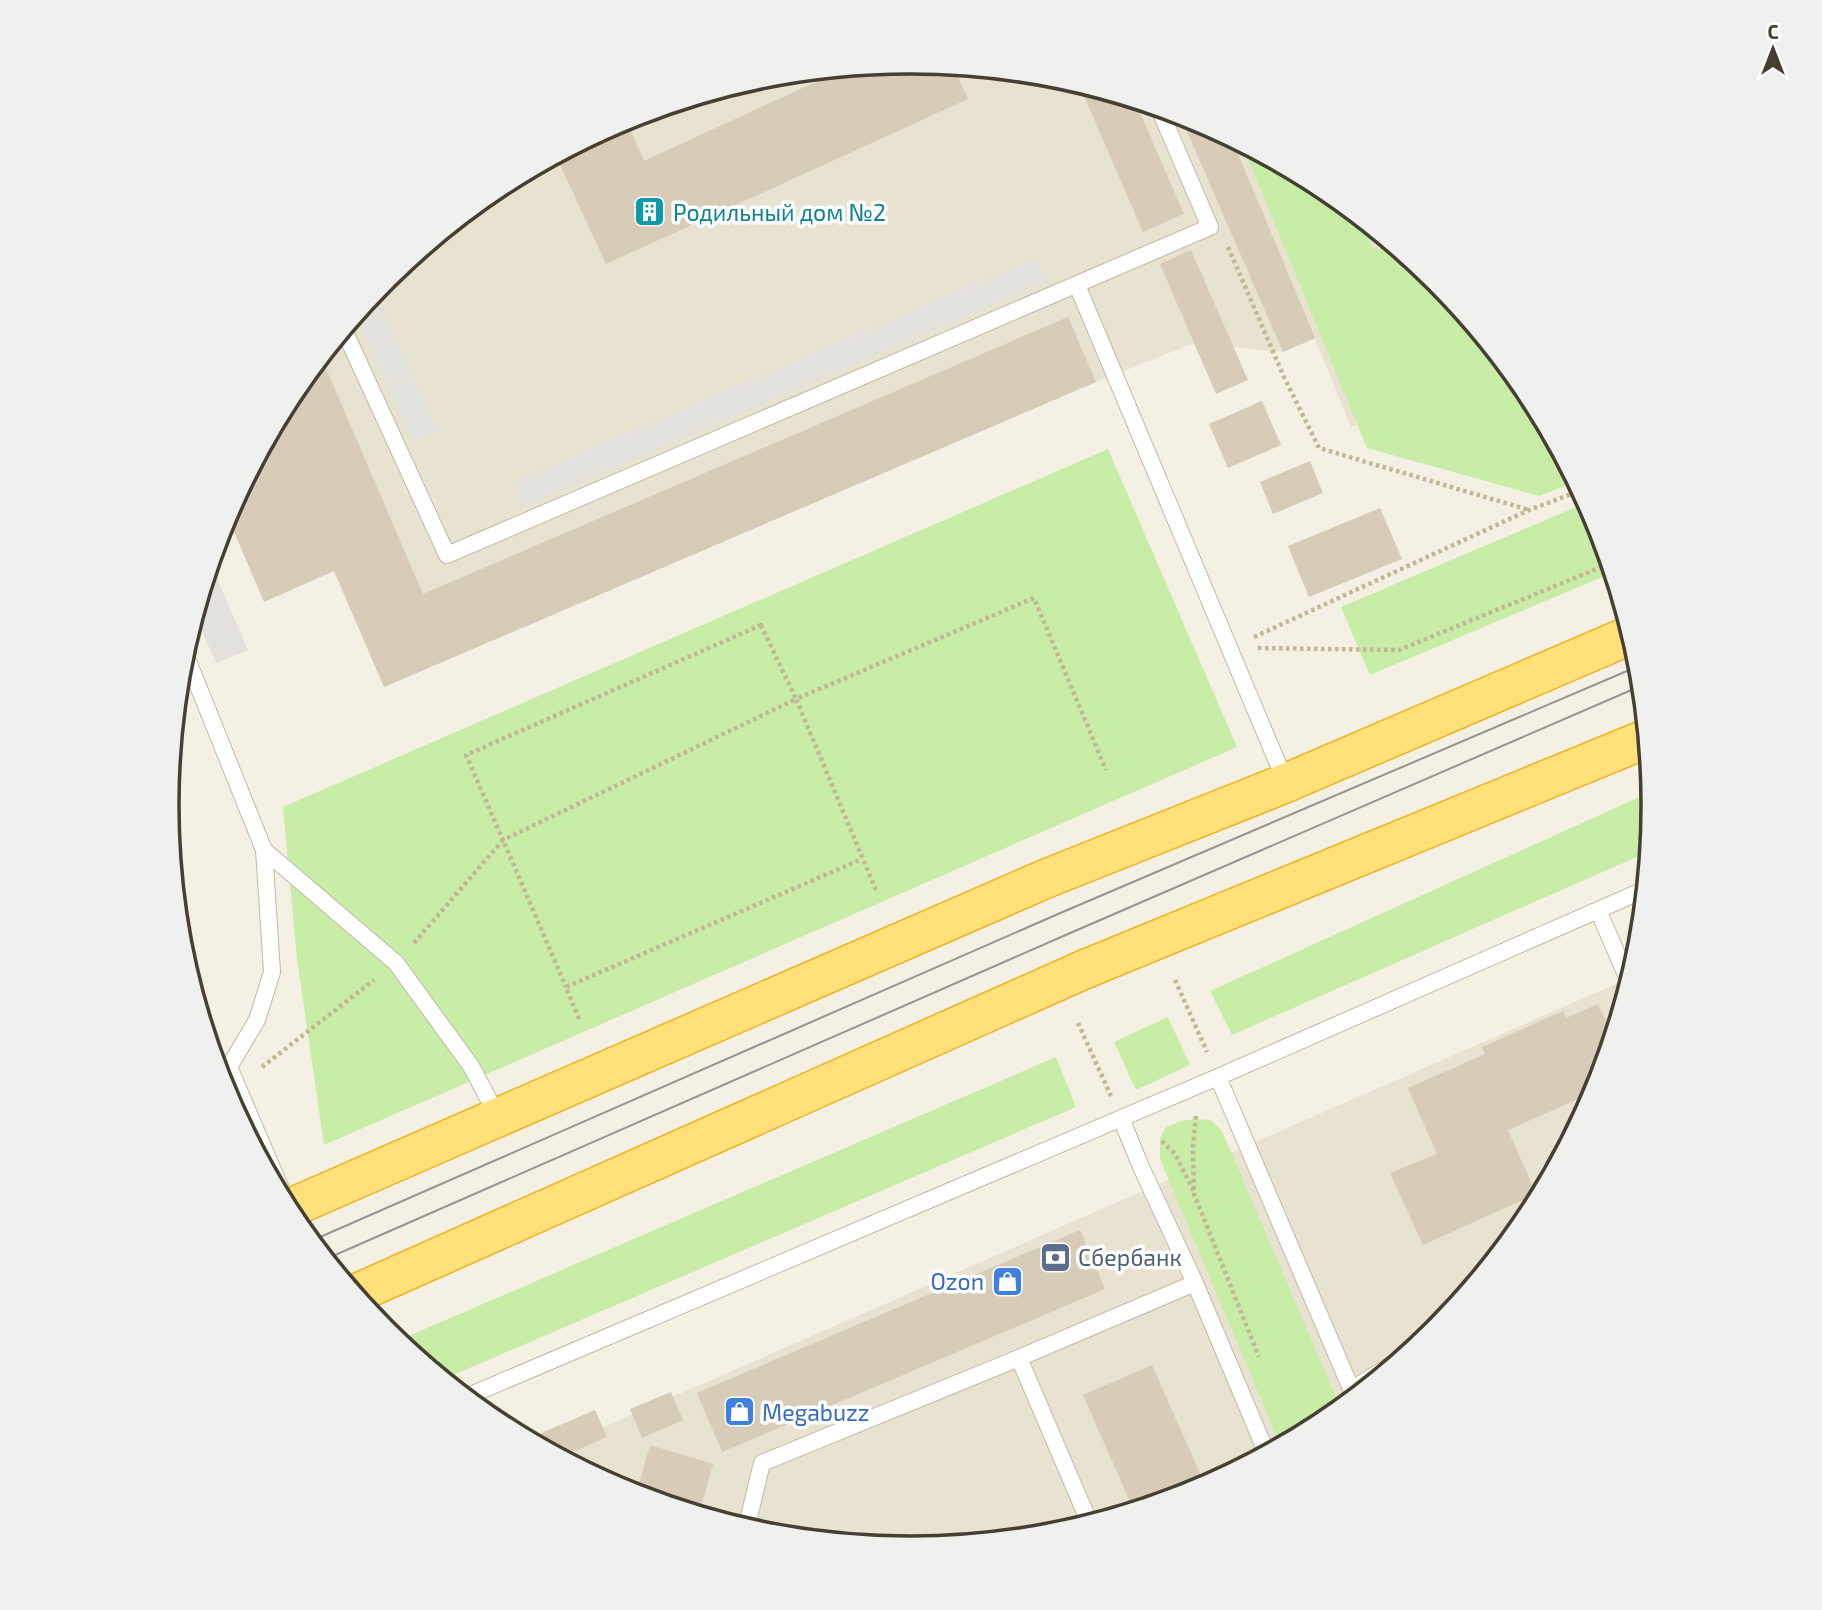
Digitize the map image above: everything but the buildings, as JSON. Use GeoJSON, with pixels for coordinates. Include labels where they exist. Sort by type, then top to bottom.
{"type":"FeatureCollection","features":[{"type":"Feature","properties":{"kind":"highway"},"geometry":{"type":"LineString","coordinates":[[302,1209],[498,1117],[1045,879],[1286,783],[1623,638]]}},
{"type":"Feature","properties":{"kind":"highway"},"geometry":{"type":"LineString","coordinates":[[364,1290],[1083,970],[1639,742]]}},
{"type":"Feature","properties":{"kind":"lane"},"geometry":{"type":"LineString","coordinates":[[348,339],[447,555],[1210,227],[1163,119]]}},
{"type":"Feature","properties":{"kind":"lane"},"geometry":{"type":"LineString","coordinates":[[1077,285],[1286,783]]}},
{"type":"Feature","properties":{"kind":"lane"},"geometry":{"type":"LineString","coordinates":[[192,672],[264,850],[272,972],[257,1020],[226,1062]]}},
{"type":"Feature","properties":{"kind":"lane"},"geometry":{"type":"LineString","coordinates":[[264,850],[397,963],[471,1066],[498,1117]]}},
{"type":"Feature","properties":{"kind":"lane"},"geometry":{"type":"LineString","coordinates":[[476,1393],[1218,1077],[1637,893]]}},
{"type":"Feature","properties":{"kind":"lane"},"geometry":{"type":"LineString","coordinates":[[1598,910],[1623,969]]}},
{"type":"Feature","properties":{"kind":"lane"},"geometry":{"type":"LineString","coordinates":[[1218,1077],[1351,1389]]}},
{"type":"Feature","properties":{"kind":"lane"},"geometry":{"type":"LineString","coordinates":[[1121,1118],[1140,1167],[1195,1283],[1263,1445]]}},
{"type":"Feature","properties":{"kind":"lane"},"geometry":{"type":"LineString","coordinates":[[748,1518],[762,1462],[1195,1283]]}},
{"type":"Feature","properties":{"kind":"lane"},"geometry":{"type":"LineString","coordinates":[[1019,1358],[1086,1515]]}},
{"type":"Feature","properties":{"kind":"path"},"geometry":{"type":"LineString","coordinates":[[1223,237],[1284,377],[1319,448],[1529,510]]}},
{"type":"Feature","properties":{"kind":"path"},"geometry":{"type":"LineString","coordinates":[[1229,648],[1529,510],[1573,494]]}},
{"type":"Feature","properties":{"kind":"path"},"geometry":{"type":"LineString","coordinates":[[1229,648],[1399,650],[1603,566]]}},
{"type":"Feature","properties":{"kind":"path"},"geometry":{"type":"LineString","coordinates":[[503,840],[796,699],[1034,598],[1107,770]]}},
{"type":"Feature","properties":{"kind":"path"},"geometry":{"type":"LineString","coordinates":[[579,1019],[466,755],[761,625],[796,699],[876,890]]}},
{"type":"Feature","properties":{"kind":"path"},"geometry":{"type":"LineString","coordinates":[[566,987],[862,859]]}},
{"type":"Feature","properties":{"kind":"path"},"geometry":{"type":"LineString","coordinates":[[1175,979],[1218,1077],[1195,1119],[1194,1194],[1262,1362]]}},
{"type":"Feature","properties":{"kind":"path"},"geometry":{"type":"LineString","coordinates":[[1078,1023],[1121,1118]]}},
{"type":"Feature","properties":{"kind":"shaded area"},"geometry":{"type":"Polygon","coordinates":[[[863,75],[959,75],[1054,88],[1146,112],[1235,149],[1317,197],[1356,225],[1428,288],[1461,323],[1497,369],[1351,427],[1315,339],[1283,352],[1194,343],[1096,382],[384,687],[278,439],[303,399],[361,323],[429,255],[466,225],[505,197],[587,149],[676,112],[722,98],[816,80],[863,75]]]}},
{"type":"Feature","properties":{"kind":"shaded area"},"geometry":{"type":"Polygon","coordinates":[[[1037,257],[1047,281],[525,505],[515,481],[1037,257]]]}},
{"type":"Feature","properties":{"kind":"shaded area"},"geometry":{"type":"Polygon","coordinates":[[[380,303],[438,431],[413,442],[360,324],[380,303]]]}},
{"type":"Feature","properties":{"kind":"shaded area"},"geometry":{"type":"Polygon","coordinates":[[[216,576],[248,650],[216,663],[201,629],[216,576]]]}},
{"type":"Feature","properties":{"kind":"shaded area"},"geometry":{"type":"Polygon","coordinates":[[[1621,982],[1604,1040],[1567,1129],[1519,1211],[1461,1287],[1393,1355],[1356,1385],[1277,1438],[1191,1481],[1100,1512],[1006,1530],[959,1535],[863,1535],[816,1530],[722,1512],[631,1481],[560,1446],[1621,982]]]}},
{"type":"Feature","properties":{"kind":"green space"},"geometry":{"type":"Polygon","coordinates":[[[1246,155],[1317,197],[1356,225],[1367,234],[1373,248],[1389,252],[1428,288],[1461,323],[1519,399],[1569,484],[1539,496],[1367,448],[1246,155]]]}},
{"type":"Feature","properties":{"kind":"green space"},"geometry":{"type":"Polygon","coordinates":[[[1108,449],[1237,747],[324,1145],[297,958],[283,807],[1108,449]]]}},
{"type":"Feature","properties":{"kind":"green space"},"geometry":{"type":"Polygon","coordinates":[[[1578,506],[1606,576],[1370,675],[1341,607],[1578,506]]]}},
{"type":"Feature","properties":{"kind":"green space"},"geometry":{"type":"Polygon","coordinates":[[[1642,796],[1641,855],[1232,1035],[1210,991],[1642,796]]]}},
{"type":"Feature","properties":{"kind":"green space"},"geometry":{"type":"Polygon","coordinates":[[[1168,1017],[1190,1065],[1136,1090],[1114,1042],[1168,1017]]]}},
{"type":"Feature","properties":{"kind":"green space"},"geometry":{"type":"Polygon","coordinates":[[[1056,1057],[1076,1107],[454,1375],[409,1336],[1056,1057]]]}},
{"type":"Feature","properties":{"kind":"green space"},"geometry":{"type":"Polygon","coordinates":[[[1211,1120],[1222,1131],[1337,1399],[1277,1438],[1160,1159],[1160,1139],[1166,1127],[1181,1121],[1211,1120]]]}},
{"type":"Feature","properties":{"kind":"tram line"},"geometry":{"type":"LineString","coordinates":[[321,1236],[1058,914],[1629,670]]}},
{"type":"Feature","properties":{"kind":"tram line"},"geometry":{"type":"LineString","coordinates":[[335,1255],[1633,690]]}},
{"type":"Feature","properties":{"kind":"place","name":"Родильный дом №2"},"geometry":{"type":"Point","coordinates":[650,212]}},
{"type":"Feature","properties":{"kind":"place","name":"Сбербанк"},"geometry":{"type":"Point","coordinates":[1055,1257]}},
{"type":"Feature","properties":{"kind":"place","name":"Ozon"},"geometry":{"type":"Point","coordinates":[1007,1281]}},
{"type":"Feature","properties":{"kind":"place","name":"Megabuzz"},"geometry":{"type":"Point","coordinates":[739,1412]}}]}
